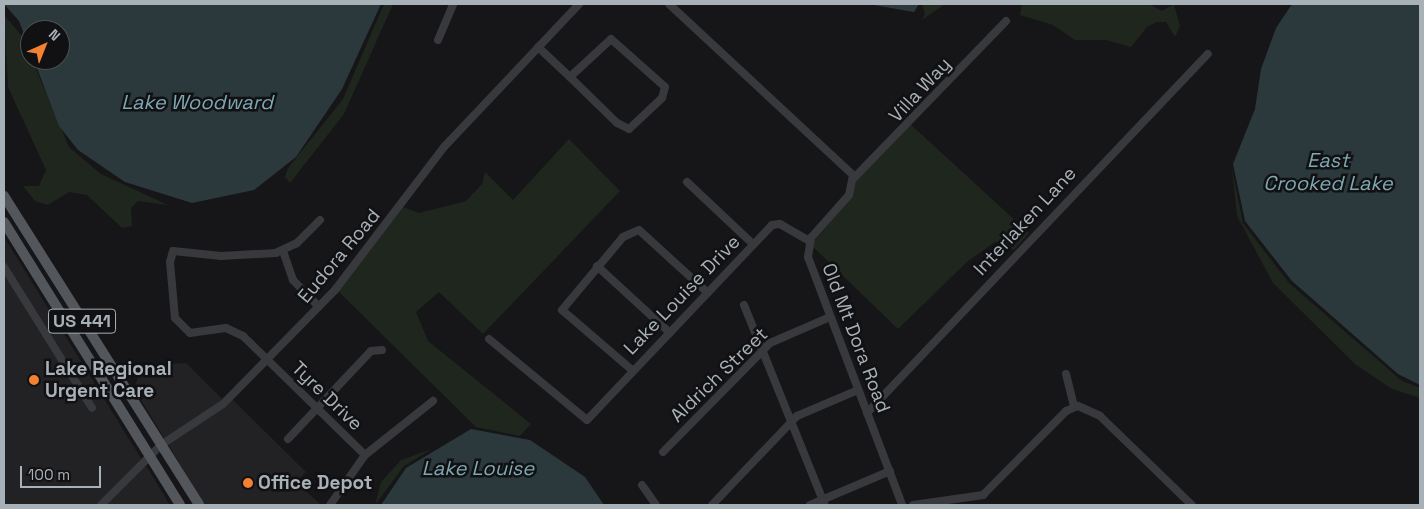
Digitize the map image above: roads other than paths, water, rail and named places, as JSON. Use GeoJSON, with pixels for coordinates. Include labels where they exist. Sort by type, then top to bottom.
{"type":"FeatureCollection","features":[{"type":"Feature","properties":{"kind":"main road","name":"US 441"},"geometry":{"type":"LineString","coordinates":[[4,196],[198,505]]}},
{"type":"Feature","properties":{"kind":"main road","name":"US 441"},"geometry":{"type":"LineString","coordinates":[[4,222],[180,505]]}},
{"type":"Feature","properties":{"kind":"main road"},"geometry":{"type":"LineString","coordinates":[[22,251],[65,293]]}},
{"type":"Feature","properties":{"kind":"street"},"geometry":{"type":"LineString","coordinates":[[438,40],[453,4]]}},
{"type":"Feature","properties":{"kind":"street","name":"Eudora Road"},"geometry":{"type":"LineString","coordinates":[[101,505],[161,445],[223,404],[319,307],[351,272],[444,147],[579,4]]}},
{"type":"Feature","properties":{"kind":"street"},"geometry":{"type":"LineString","coordinates":[[669,4],[842,161],[854,179]]}},
{"type":"Feature","properties":{"kind":"street","name":"Villa Way"},"geometry":{"type":"LineString","coordinates":[[854,179],[1006,21]]}},
{"type":"Feature","properties":{"kind":"street"},"geometry":{"type":"LineString","coordinates":[[538,47],[570,77],[626,128],[636,126],[665,90],[614,39],[604,42],[570,77]]}},
{"type":"Feature","properties":{"kind":"street","name":"Interlaken Lane"},"geometry":{"type":"LineString","coordinates":[[867,414],[1208,54]]}},
{"type":"Feature","properties":{"kind":"street","name":"Old Mt Dora Road"},"geometry":{"type":"LineString","coordinates":[[854,179],[849,195],[810,241],[811,269],[902,505]]}},
{"type":"Feature","properties":{"kind":"street"},"geometry":{"type":"LineString","coordinates":[[687,182],[753,244]]}},
{"type":"Feature","properties":{"kind":"street"},"geometry":{"type":"LineString","coordinates":[[319,307],[293,280],[282,251],[320,220]]}},
{"type":"Feature","properties":{"kind":"street","name":"Lake Louise Drive"},"geometry":{"type":"LineString","coordinates":[[489,338],[586,420],[753,244],[778,224],[810,241]]}},
{"type":"Feature","properties":{"kind":"street"},"geometry":{"type":"LineString","coordinates":[[632,370],[562,310],[597,266],[632,230],[653,242],[708,293]]}},
{"type":"Feature","properties":{"kind":"street","name":"Tyre Drive"},"geometry":{"type":"LineString","coordinates":[[282,251],[221,256],[181,248],[170,257],[175,318],[180,327],[194,334],[231,330],[267,360],[365,454]]}},
{"type":"Feature","properties":{"kind":"street"},"geometry":{"type":"LineString","coordinates":[[597,266],[670,333]]}},
{"type":"Feature","properties":{"kind":"street"},"geometry":{"type":"LineString","coordinates":[[4,267],[92,408]]}},
{"type":"Feature","properties":{"kind":"street"},"geometry":{"type":"LineString","coordinates":[[744,305],[764,348],[825,505]]}},
{"type":"Feature","properties":{"kind":"street","name":"Aldrich Street"},"geometry":{"type":"LineString","coordinates":[[663,452],[764,348],[785,334],[830,317]]}},
{"type":"Feature","properties":{"kind":"street"},"geometry":{"type":"LineString","coordinates":[[288,439],[316,407],[371,351],[382,350]]}},
{"type":"Feature","properties":{"kind":"street"},"geometry":{"type":"LineString","coordinates":[[1066,374],[1074,407]]}},
{"type":"Feature","properties":{"kind":"street"},"geometry":{"type":"LineString","coordinates":[[712,505],[792,422],[858,390]]}},
{"type":"Feature","properties":{"kind":"street"},"geometry":{"type":"LineString","coordinates":[[330,505],[365,454],[433,401]]}},
{"type":"Feature","properties":{"kind":"street"},"geometry":{"type":"LineString","coordinates":[[913,505],[983,495],[1074,407],[1087,407],[1100,416],[1192,505]]}},
{"type":"Feature","properties":{"kind":"street"},"geometry":{"type":"LineString","coordinates":[[810,505],[821,497],[890,471]]}},
{"type":"Feature","properties":{"kind":"street"},"geometry":{"type":"LineString","coordinates":[[642,485],[656,505]]}},
{"type":"Feature","properties":{"kind":"water","name":"Lake Woodward"},"geometry":{"type":"Polygon","coordinates":[[[4,4],[381,4],[342,89],[296,157],[254,190],[192,203],[125,182],[78,150],[59,126],[38,70],[70,70],[70,20],[20,20],[20,24],[4,4]]]}},
{"type":"Feature","properties":{"kind":"water"},"geometry":{"type":"Polygon","coordinates":[[[868,4],[919,4],[914,12],[868,4]]]}},
{"type":"Feature","properties":{"kind":"water","name":"East Crooked Lake"},"geometry":{"type":"Polygon","coordinates":[[[1292,4],[1420,4],[1420,385],[1398,374],[1292,281],[1245,221],[1233,164],[1255,109],[1261,69],[1276,28],[1292,4]]]}},
{"type":"Feature","properties":{"kind":"water","name":"Lake Louise"},"geometry":{"type":"Polygon","coordinates":[[[471,429],[530,440],[585,477],[604,505],[381,505],[406,468],[471,429]]]}},
{"type":"Feature","properties":{"kind":"place","name":"Lake Regional Urgent Care"},"geometry":{"type":"Point","coordinates":[34,380]}},
{"type":"Feature","properties":{"kind":"place","name":"Office Depot"},"geometry":{"type":"Point","coordinates":[248,483]}}]}
